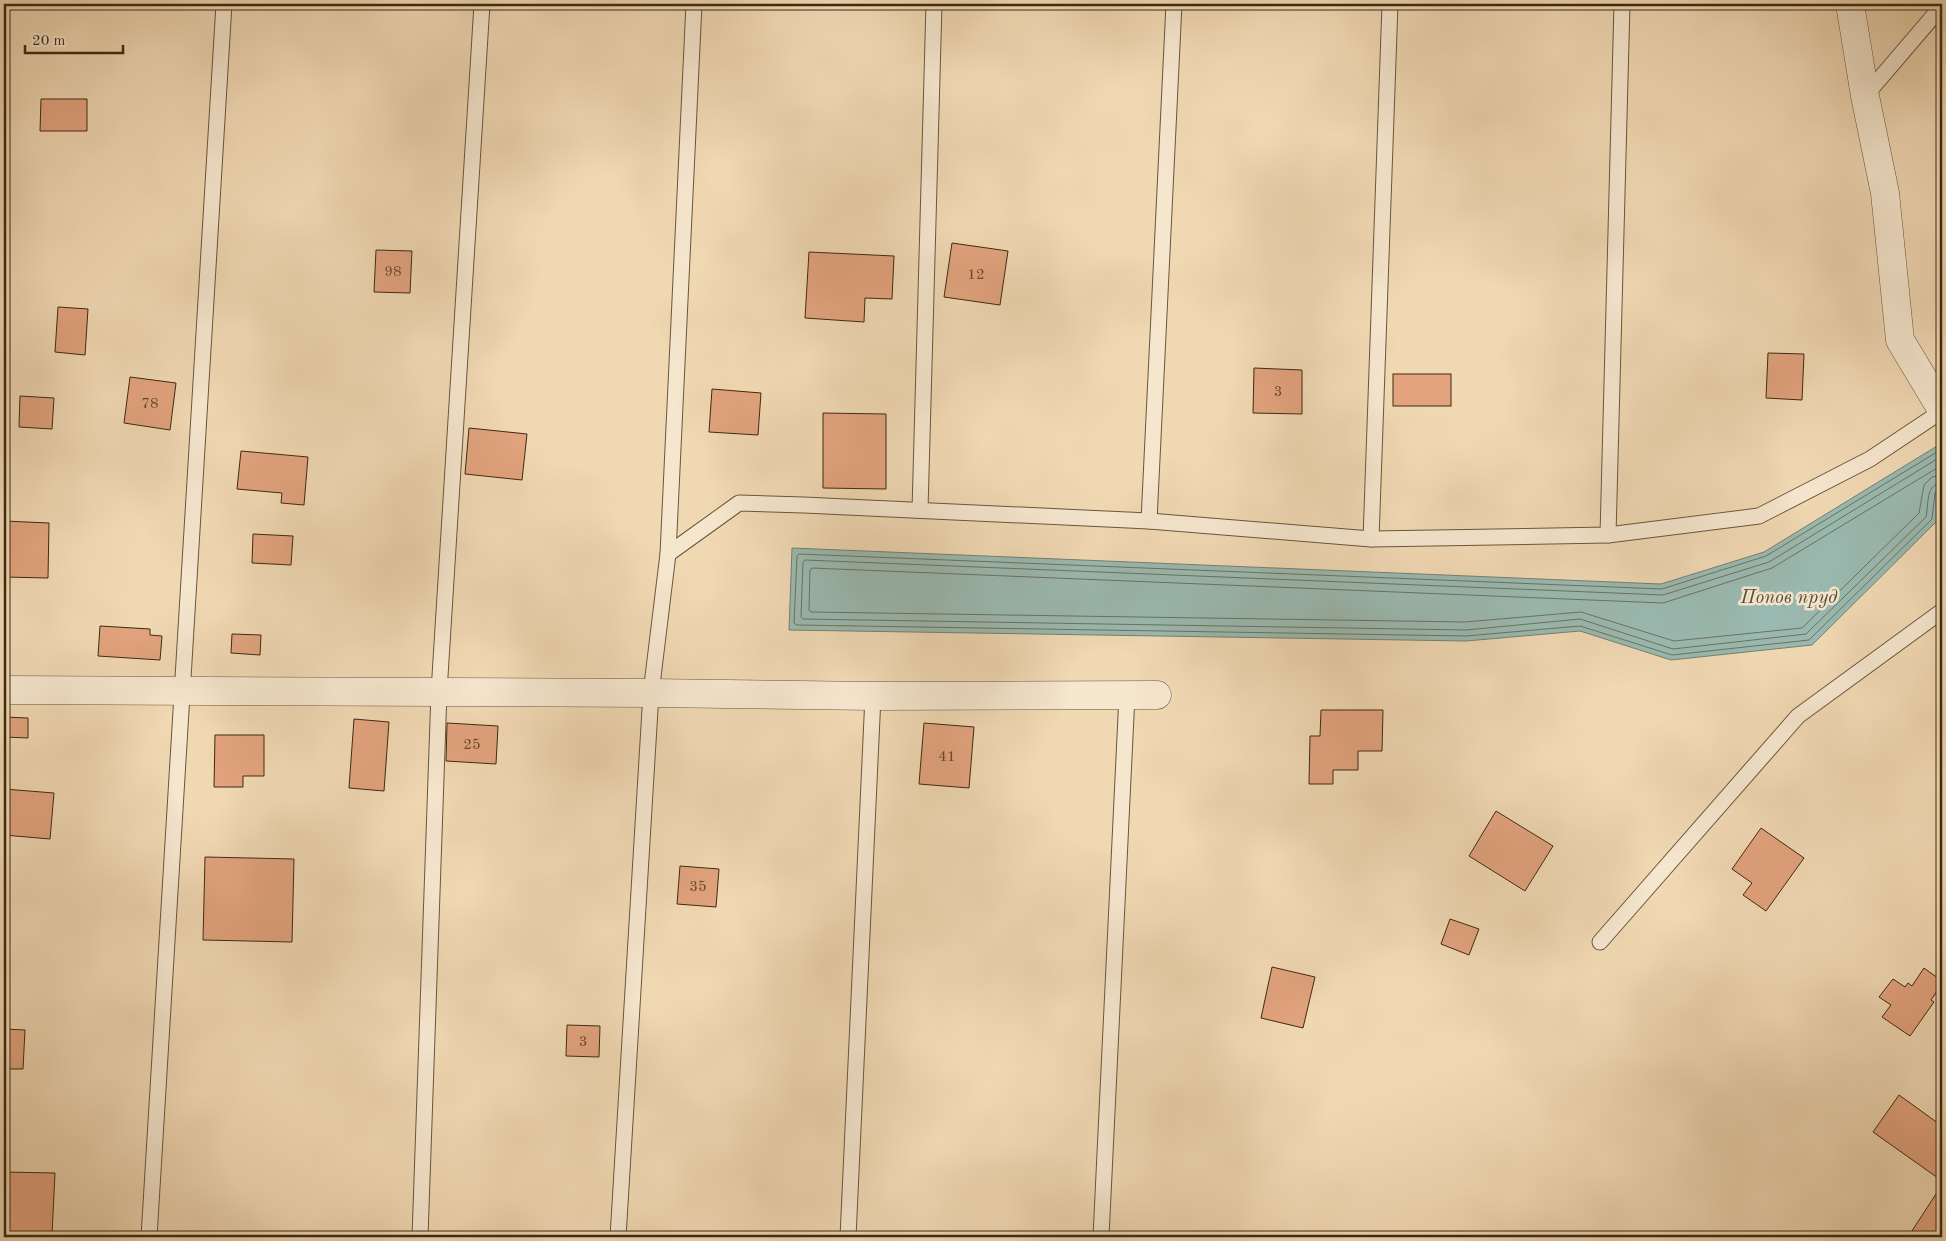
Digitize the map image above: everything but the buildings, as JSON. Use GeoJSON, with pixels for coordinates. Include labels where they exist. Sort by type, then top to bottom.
{"type":"FeatureCollection","features":[{"type":"Feature","properties":{"kind":"street"},"geometry":{"type":"LineString","coordinates":[[1850,4],[1865,96],[1885,193],[1900,340],[1942,411]]}},
{"type":"Feature","properties":{"kind":"street"},"geometry":{"type":"LineString","coordinates":[[4,690],[873,696],[1157,695]]}},
{"type":"Feature","properties":{"kind":"lane"},"geometry":{"type":"LineString","coordinates":[[149,1237],[184,692],[224,4]]}},
{"type":"Feature","properties":{"kind":"lane"},"geometry":{"type":"LineString","coordinates":[[420,1237],[439,692],[482,4]]}},
{"type":"Feature","properties":{"kind":"lane"},"geometry":{"type":"LineString","coordinates":[[618,1237],[650,693],[668,554],[694,4]]}},
{"type":"Feature","properties":{"kind":"lane"},"geometry":{"type":"LineString","coordinates":[[920,510],[934,4]]}},
{"type":"Feature","properties":{"kind":"lane"},"geometry":{"type":"LineString","coordinates":[[1149,521],[1174,4]]}},
{"type":"Feature","properties":{"kind":"lane"},"geometry":{"type":"LineString","coordinates":[[1370,539],[1390,4]]}},
{"type":"Feature","properties":{"kind":"lane"},"geometry":{"type":"LineString","coordinates":[[1608,534],[1622,4]]}},
{"type":"Feature","properties":{"kind":"lane"},"geometry":{"type":"LineString","coordinates":[[1865,96],[1942,6]]}},
{"type":"Feature","properties":{"kind":"lane"},"geometry":{"type":"LineString","coordinates":[[668,554],[739,503],[1149,521],[1370,539],[1608,534],[1759,516],[1870,459],[1942,411]]}},
{"type":"Feature","properties":{"kind":"lane"},"geometry":{"type":"LineString","coordinates":[[1600,942],[1798,716],[1942,611]]}},
{"type":"Feature","properties":{"kind":"lane"},"geometry":{"type":"LineString","coordinates":[[1101,1237],[1127,695]]}},
{"type":"Feature","properties":{"kind":"lane"},"geometry":{"type":"LineString","coordinates":[[848,1237],[873,696]]}},
{"type":"Feature","properties":{"kind":"water","name":"Попов пруд"},"geometry":{"type":"Polygon","coordinates":[[[1942,443],[1942,468],[1937,521],[1812,645],[1671,660],[1580,631],[1466,641],[789,630],[792,548],[1661,584],[1764,552],[1942,443]]]}}]}
